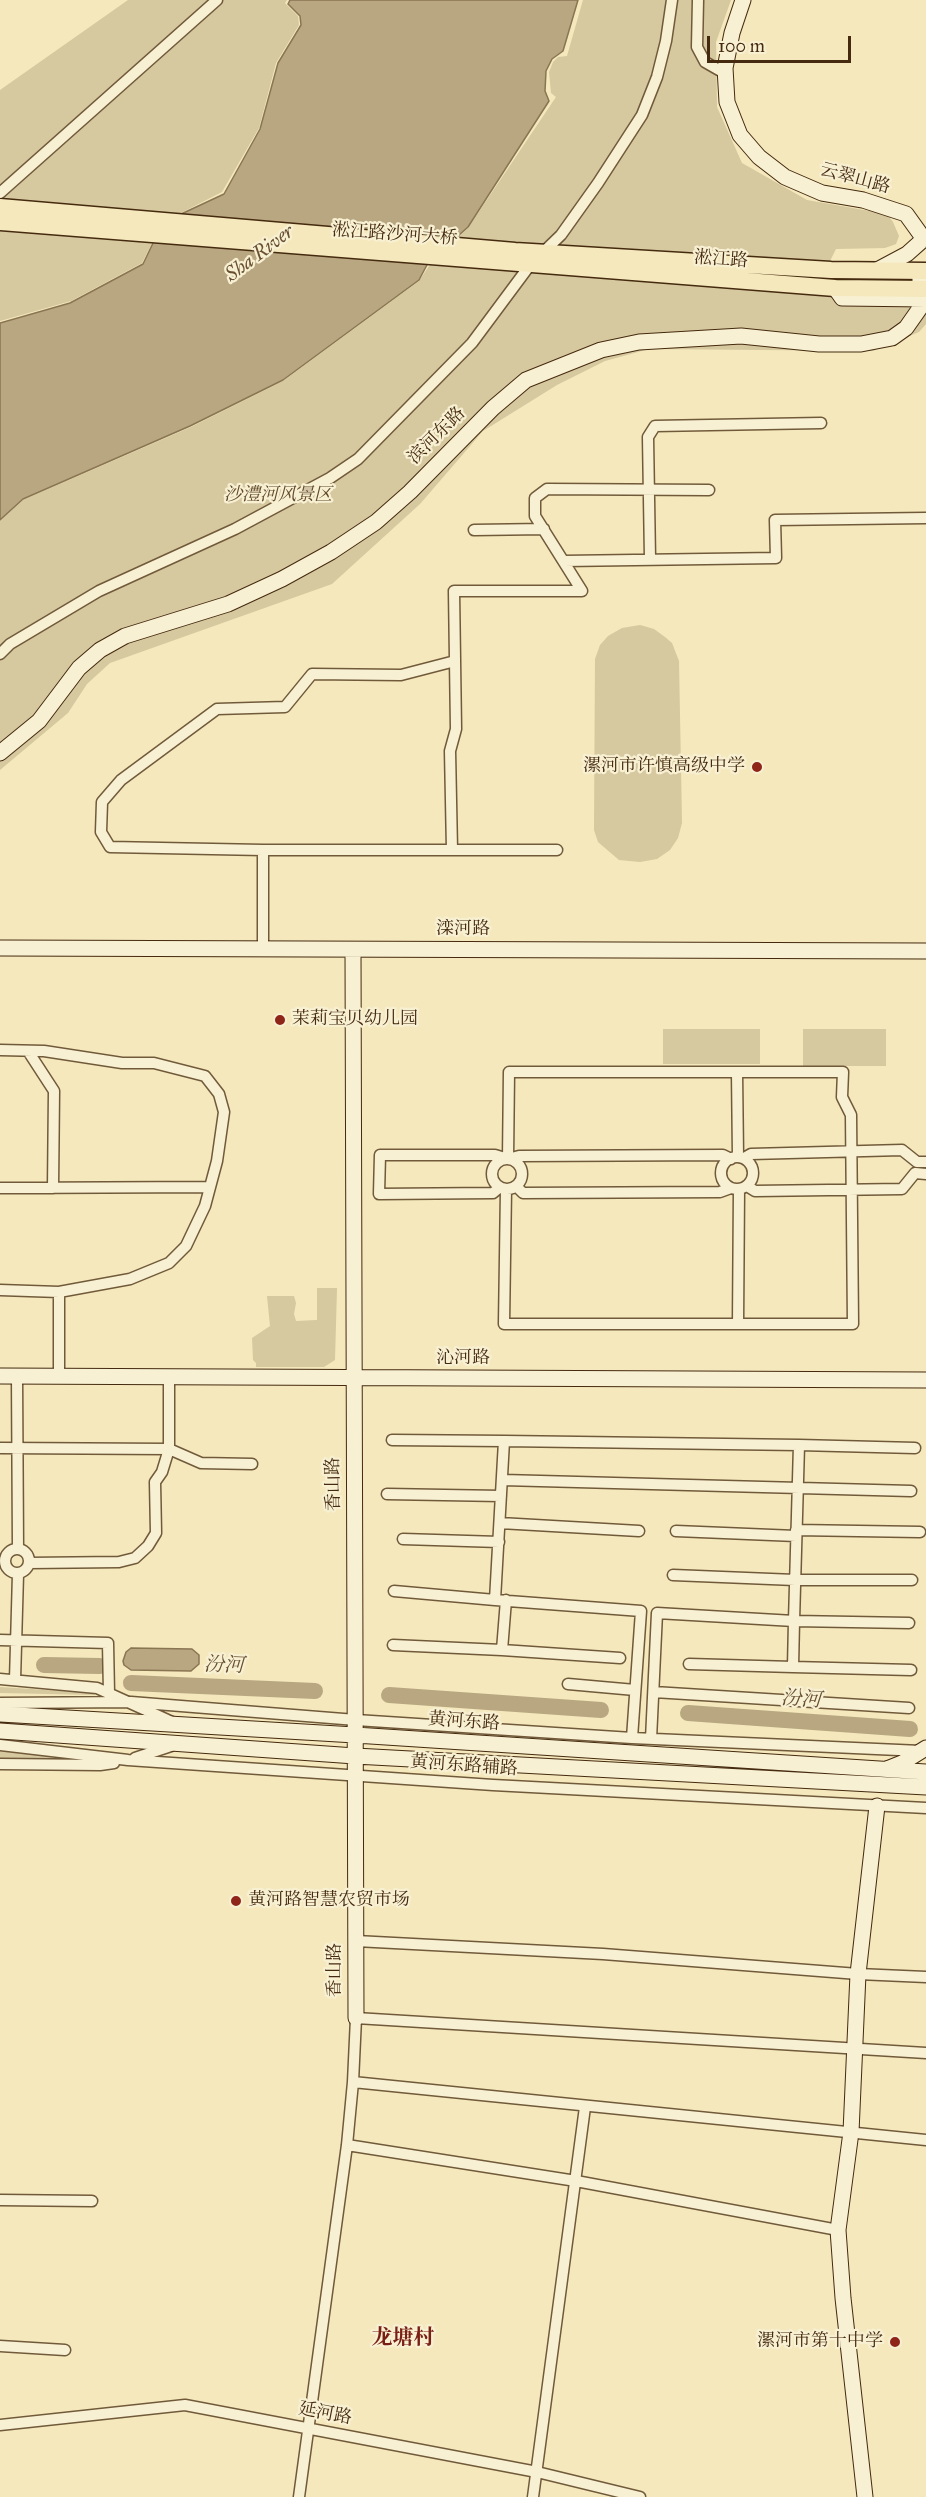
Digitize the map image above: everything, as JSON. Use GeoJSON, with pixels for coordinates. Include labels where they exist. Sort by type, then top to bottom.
{"type":"FeatureCollection","features":[{"type":"Feature","properties":{"kind":"main road"},"geometry":{"type":"LineString","coordinates":[[0,207],[60,220]]}},
{"type":"Feature","properties":{"kind":"main road","name":"淞江路沙河大桥"},"geometry":{"type":"LineString","coordinates":[[60,220],[525,258]]}},
{"type":"Feature","properties":{"kind":"main road"},"geometry":{"type":"LineString","coordinates":[[0,222],[60,220]]}},
{"type":"Feature","properties":{"kind":"main road","name":"淞江路"},"geometry":{"type":"LineString","coordinates":[[525,258],[831,270],[923,271]]}},
{"type":"Feature","properties":{"kind":"main road","name":"淞江路"},"geometry":{"type":"LineString","coordinates":[[525,258],[835,288],[923,294]]}},
{"type":"Feature","properties":{"kind":"street"},"geometry":{"type":"LineString","coordinates":[[0,193],[217,0]]}},
{"type":"Feature","properties":{"kind":"street"},"geometry":{"type":"LineString","coordinates":[[0,654],[10,645],[99,591],[236,529],[330,478],[358,459],[472,343],[525,258],[561,235],[609,167],[642,115],[659,68],[672,0]]}},
{"type":"Feature","properties":{"kind":"street"},"geometry":{"type":"LineString","coordinates":[[698,0],[697,47],[705,62],[726,74]]}},
{"type":"Feature","properties":{"kind":"street","name":"云翠山路"},"geometry":{"type":"LineString","coordinates":[[743,0],[732,33],[726,74],[727,102],[740,135],[759,157],[785,177],[822,193],[863,200],[906,214],[925,238]]}},
{"type":"Feature","properties":{"kind":"street"},"geometry":{"type":"LineString","coordinates":[[877,270],[907,254],[925,238]]}},
{"type":"Feature","properties":{"kind":"street","name":"滨河东路"},"geometry":{"type":"LineString","coordinates":[[0,753],[39,722],[79,668],[100,650],[125,636],[228,604],[282,579],[330,552],[376,522],[410,492],[493,408],[526,380],[601,350],[639,342],[741,336],[819,344],[861,344],[892,338],[906,328],[920,308],[923,294],[923,271]]}},
{"type":"Feature","properties":{"kind":"street"},"geometry":{"type":"LineString","coordinates":[[650,559],[648,437],[655,426],[821,423]]}},
{"type":"Feature","properties":{"kind":"street"},"geometry":{"type":"LineString","coordinates":[[452,850],[450,751],[456,729],[454,591],[582,591],[535,516],[535,498],[547,489],[709,490]]}},
{"type":"Feature","properties":{"kind":"street"},"geometry":{"type":"LineString","coordinates":[[564,561],[776,558],[775,520],[926,518]]}},
{"type":"Feature","properties":{"kind":"street"},"geometry":{"type":"LineString","coordinates":[[474,530],[544,529]]}},
{"type":"Feature","properties":{"kind":"street"},"geometry":{"type":"LineString","coordinates":[[455,661],[401,675],[312,674],[285,708],[217,709],[121,780],[102,802],[101,832],[111,847],[263,850],[557,850]]}},
{"type":"Feature","properties":{"kind":"street"},"geometry":{"type":"LineString","coordinates":[[263,850],[263,949]]}},
{"type":"Feature","properties":{"kind":"street","name":"滦河路"},"geometry":{"type":"LineString","coordinates":[[0,948],[926,951]]}},
{"type":"Feature","properties":{"kind":"street","name":"香山路"},"geometry":{"type":"LineString","coordinates":[[353,950],[352,1378],[356,2018]]}},
{"type":"Feature","properties":{"kind":"street"},"geometry":{"type":"LineString","coordinates":[[0,1050],[28,1051],[122,1064],[154,1064],[205,1076],[219,1094],[224,1112],[217,1161],[205,1206],[186,1246],[168,1263],[130,1279],[59,1292],[0,1290]]}},
{"type":"Feature","properties":{"kind":"street"},"geometry":{"type":"LineString","coordinates":[[28,1051],[54,1091],[53,1188]]}},
{"type":"Feature","properties":{"kind":"street"},"geometry":{"type":"LineString","coordinates":[[507,1188],[504,1324],[853,1324],[851,1115],[842,1097],[843,1072],[509,1072],[508,1159]]}},
{"type":"Feature","properties":{"kind":"street"},"geometry":{"type":"LineString","coordinates":[[737,1072],[738,1158]]}},
{"type":"Feature","properties":{"kind":"street"},"geometry":{"type":"LineString","coordinates":[[926,1162],[917,1162],[902,1150],[751,1154],[724,1164],[721,1175],[726,1185],[755,1191],[902,1189],[915,1173],[926,1174]]}},
{"type":"Feature","properties":{"kind":"street"},"geometry":{"type":"LineString","coordinates":[[380,1155],[495,1155],[515,1161],[522,1170],[521,1181],[507,1188],[493,1193],[379,1194],[380,1155]]}},
{"type":"Feature","properties":{"kind":"street"},"geometry":{"type":"LineString","coordinates":[[723,1155],[738,1158],[752,1166],[754,1171],[751,1182],[739,1188],[720,1192],[523,1193],[507,1188],[493,1178],[492,1172],[499,1161],[519,1156],[723,1155]]}},
{"type":"Feature","properties":{"kind":"street"},"geometry":{"type":"LineString","coordinates":[[0,1188],[210,1188]]}},
{"type":"Feature","properties":{"kind":"street"},"geometry":{"type":"LineString","coordinates":[[738,1324],[739,1188]]}},
{"type":"Feature","properties":{"kind":"street"},"geometry":{"type":"LineString","coordinates":[[59,1292],[59,1376]]}},
{"type":"Feature","properties":{"kind":"street","name":"沁河路"},"geometry":{"type":"LineString","coordinates":[[0,1376],[926,1380]]}},
{"type":"Feature","properties":{"kind":"street"},"geometry":{"type":"LineString","coordinates":[[9,1551],[25,1552],[29,1563],[25,1571],[18,1574],[10,1571],[6,1565],[17,1449],[17,1376]]}},
{"type":"Feature","properties":{"kind":"street"},"geometry":{"type":"LineString","coordinates":[[29,1563],[119,1562],[135,1558],[148,1546],[156,1533],[155,1482],[162,1472],[169,1449],[169,1377]]}},
{"type":"Feature","properties":{"kind":"street"},"geometry":{"type":"LineString","coordinates":[[392,1440],[915,1448]]}},
{"type":"Feature","properties":{"kind":"street"},"geometry":{"type":"LineString","coordinates":[[502,1650],[499,1542],[504,1441]]}},
{"type":"Feature","properties":{"kind":"street"},"geometry":{"type":"LineString","coordinates":[[793,1668],[796,1488],[799,1445]]}},
{"type":"Feature","properties":{"kind":"street"},"geometry":{"type":"LineString","coordinates":[[0,1448],[169,1449],[201,1463],[252,1464]]}},
{"type":"Feature","properties":{"kind":"street"},"geometry":{"type":"LineString","coordinates":[[503,1480],[911,1491]]}},
{"type":"Feature","properties":{"kind":"street"},"geometry":{"type":"LineString","coordinates":[[387,1494],[501,1496]]}},
{"type":"Feature","properties":{"kind":"street"},"geometry":{"type":"LineString","coordinates":[[500,1523],[639,1531]]}},
{"type":"Feature","properties":{"kind":"street"},"geometry":{"type":"LineString","coordinates":[[676,1531],[920,1532]]}},
{"type":"Feature","properties":{"kind":"street"},"geometry":{"type":"LineString","coordinates":[[403,1539],[499,1542]]}},
{"type":"Feature","properties":{"kind":"street"},"geometry":{"type":"LineString","coordinates":[[15,1680],[18,1574]]}},
{"type":"Feature","properties":{"kind":"street"},"geometry":{"type":"LineString","coordinates":[[673,1575],[795,1580],[912,1580]]}},
{"type":"Feature","properties":{"kind":"street"},"geometry":{"type":"LineString","coordinates":[[394,1590],[641,1611],[632,1738]]}},
{"type":"Feature","properties":{"kind":"street"},"geometry":{"type":"LineString","coordinates":[[651,1739],[657,1613],[794,1621],[909,1623]]}},
{"type":"Feature","properties":{"kind":"street"},"geometry":{"type":"LineString","coordinates":[[0,1640],[108,1643],[109,1693]]}},
{"type":"Feature","properties":{"kind":"street"},"geometry":{"type":"LineString","coordinates":[[393,1645],[620,1658]]}},
{"type":"Feature","properties":{"kind":"street"},"geometry":{"type":"LineString","coordinates":[[689,1664],[911,1670]]}},
{"type":"Feature","properties":{"kind":"street"},"geometry":{"type":"LineString","coordinates":[[0,1679],[97,1688],[178,1726]]}},
{"type":"Feature","properties":{"kind":"street"},"geometry":{"type":"LineString","coordinates":[[568,1684],[635,1690]]}},
{"type":"Feature","properties":{"kind":"street"},"geometry":{"type":"LineString","coordinates":[[654,1692],[909,1708]]}},
{"type":"Feature","properties":{"kind":"street"},"geometry":{"type":"LineString","coordinates":[[0,1703],[131,1702],[355,1727],[923,1749]]}},
{"type":"Feature","properties":{"kind":"street","name":"黄河东路"},"geometry":{"type":"LineString","coordinates":[[0,1714],[178,1726],[355,1727],[926,1772]]}},
{"type":"Feature","properties":{"kind":"street"},"geometry":{"type":"LineString","coordinates":[[0,1731],[355,1756],[926,1787]]}},
{"type":"Feature","properties":{"kind":"street"},"geometry":{"type":"LineString","coordinates":[[0,1764],[100,1765],[128,1760],[178,1743]]}},
{"type":"Feature","properties":{"kind":"street","name":"黄河东路辅路"},"geometry":{"type":"LineString","coordinates":[[0,1745],[128,1760],[493,1785],[926,1808]]}},
{"type":"Feature","properties":{"kind":"street"},"geometry":{"type":"LineString","coordinates":[[884,1770],[923,1749]]}},
{"type":"Feature","properties":{"kind":"street"},"geometry":{"type":"LineString","coordinates":[[865,2497],[843,2298],[838,2230],[851,2132],[858,1974],[877,1806]]}},
{"type":"Feature","properties":{"kind":"street"},"geometry":{"type":"LineString","coordinates":[[356,1941],[603,1954],[858,1974],[926,1977]]}},
{"type":"Feature","properties":{"kind":"street"},"geometry":{"type":"LineString","coordinates":[[299,2497],[347,2145],[356,2018],[926,2053]]}},
{"type":"Feature","properties":{"kind":"street"},"geometry":{"type":"LineString","coordinates":[[353,2082],[926,2140]]}},
{"type":"Feature","properties":{"kind":"street"},"geometry":{"type":"LineString","coordinates":[[533,2497],[585,2107]]}},
{"type":"Feature","properties":{"kind":"street"},"geometry":{"type":"LineString","coordinates":[[347,2145],[576,2181],[838,2230]]}},
{"type":"Feature","properties":{"kind":"street"},"geometry":{"type":"LineString","coordinates":[[0,2200],[92,2201]]}},
{"type":"Feature","properties":{"kind":"street"},"geometry":{"type":"LineString","coordinates":[[0,2346],[65,2350]]}},
{"type":"Feature","properties":{"kind":"street","name":"延河路"},"geometry":{"type":"LineString","coordinates":[[0,2425],[185,2404],[537,2472],[640,2497]]}},
{"type":"Feature","properties":{"kind":"green space"},"geometry":{"type":"Polygon","coordinates":[[[128,0],[287,0],[285,3],[298,16],[299,25],[276,63],[259,128],[222,192],[175,216],[153,241],[142,263],[71,301],[0,321],[0,90],[128,0]]]}},
{"type":"Feature","properties":{"kind":"green space","name":"沙澧河风景区"},"geometry":{"type":"Polygon","coordinates":[[[583,0],[731,0],[716,42],[717,107],[742,163],[807,200],[887,214],[899,236],[896,244],[885,248],[836,249],[828,265],[823,294],[926,305],[926,324],[919,332],[873,351],[649,349],[605,361],[557,385],[483,431],[420,504],[332,584],[110,663],[87,684],[68,713],[0,770],[0,521],[23,500],[191,427],[283,381],[419,281],[431,263],[468,228],[556,97],[551,93],[549,72],[558,57],[567,56],[583,0]]]}},
{"type":"Feature","properties":{"kind":"green space"},"geometry":{"type":"Polygon","coordinates":[[[640,625],[654,629],[672,643],[679,661],[682,823],[678,838],[670,850],[657,859],[640,862],[619,860],[598,842],[594,830],[595,659],[600,645],[608,636],[622,628],[640,625]]]}},
{"type":"Feature","properties":{"kind":"green space"},"geometry":{"type":"Polygon","coordinates":[[[663,1029],[760,1029],[760,1064],[663,1064],[663,1029]]]}},
{"type":"Feature","properties":{"kind":"green space"},"geometry":{"type":"Polygon","coordinates":[[[803,1029],[886,1029],[886,1066],[803,1066],[803,1029]]]}},
{"type":"Feature","properties":{"kind":"green space"},"geometry":{"type":"Polygon","coordinates":[[[317,1288],[337,1288],[335,1360],[324,1367],[256,1367],[253,1360],[252,1338],[270,1326],[267,1296],[294,1296],[296,1321],[317,1320],[317,1288]]]}},
{"type":"Feature","properties":{"kind":"green space"},"geometry":{"type":"Polygon","coordinates":[[[0,1687],[93,1693],[95,1695],[0,1693],[0,1687]]]}},
{"type":"Feature","properties":{"kind":"green space"},"geometry":{"type":"Polygon","coordinates":[[[0,1747],[90,1760],[0,1759],[0,1747]]]}},
{"type":"Feature","properties":{"kind":"water","name":"Sha River"},"geometry":{"type":"Polygon","coordinates":[[[290,0],[578,0],[563,51],[552,59],[546,71],[545,91],[549,101],[468,227],[428,263],[419,280],[283,380],[190,426],[23,499],[0,520],[0,323],[70,303],[143,264],[154,241],[179,215],[224,194],[260,129],[278,63],[301,25],[300,16],[288,4],[290,0]]]}},
{"type":"Feature","properties":{"kind":"water"},"geometry":{"type":"Polygon","coordinates":[[[131,1648],[192,1649],[199,1655],[199,1664],[191,1671],[131,1670],[124,1665],[123,1661],[126,1652],[131,1648]]]}},
{"type":"Feature","properties":{"kind":"waterway","name":"汾河"},"geometry":{"type":"LineString","coordinates":[[44,1665],[100,1666]]}},
{"type":"Feature","properties":{"kind":"waterway","name":"汾河"},"geometry":{"type":"LineString","coordinates":[[131,1683],[315,1691]]}},
{"type":"Feature","properties":{"kind":"waterway","name":"汾河"},"geometry":{"type":"LineString","coordinates":[[389,1695],[601,1710]]}},
{"type":"Feature","properties":{"kind":"waterway","name":"汾河"},"geometry":{"type":"LineString","coordinates":[[688,1713],[910,1729]]}},
{"type":"Feature","properties":{"kind":"place","name":"漯河市许慎高级中学"},"geometry":{"type":"Point","coordinates":[757,767]}},
{"type":"Feature","properties":{"kind":"place","name":"茉莉宝贝幼儿园"},"geometry":{"type":"Point","coordinates":[280,1020]}},
{"type":"Feature","properties":{"kind":"place","name":"黄河路智慧农贸市场"},"geometry":{"type":"Point","coordinates":[236,1901]}},
{"type":"Feature","properties":{"kind":"place","name":"漯河市第十中学"},"geometry":{"type":"Point","coordinates":[895,2342]}},
{"type":"Feature","properties":{"kind":"district","name":"龙塘村"},"geometry":{"type":"Point","coordinates":[403,2339]}}]}
